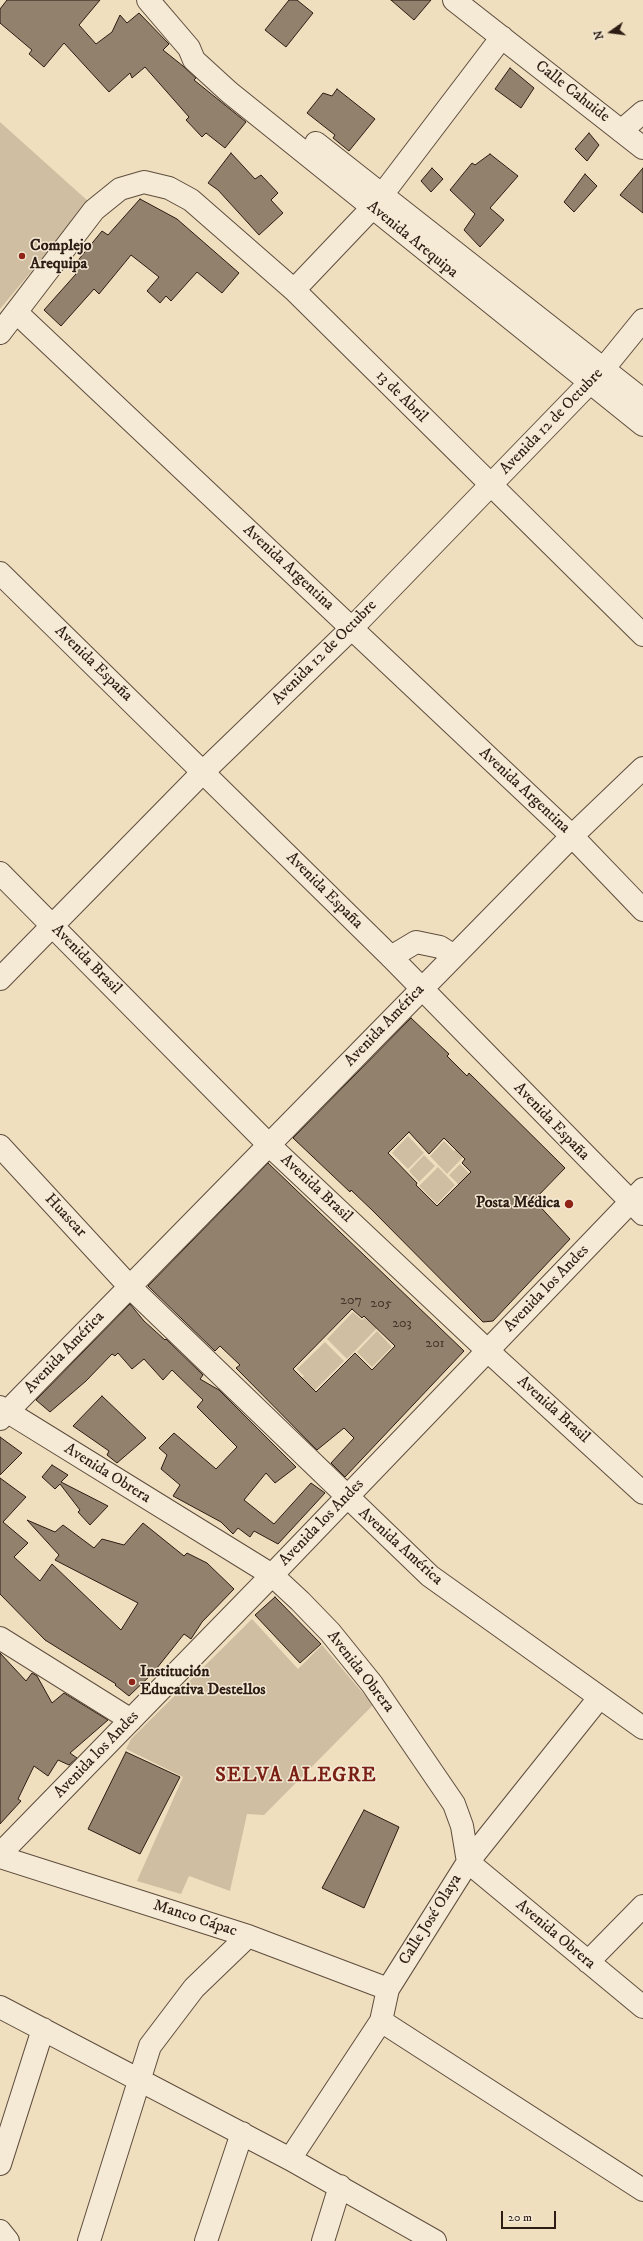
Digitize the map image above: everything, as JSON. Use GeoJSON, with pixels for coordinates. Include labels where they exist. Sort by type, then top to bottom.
{"type":"FeatureCollection","features":[{"type":"Feature","properties":{"kind":"street","name":"Avenida Arequipa"},"geometry":{"type":"LineString","coordinates":[[148,0],[189,48],[194,60],[229,92],[377,201],[597,375],[643,425]]}},
{"type":"Feature","properties":{"kind":"street","name":"Calle Cahuide"},"geometry":{"type":"LineString","coordinates":[[454,0],[502,36],[643,148]]}},
{"type":"Feature","properties":{"kind":"street"},"geometry":{"type":"LineString","coordinates":[[294,290],[377,201],[502,36]]}},
{"type":"Feature","properties":{"kind":"street"},"geometry":{"type":"LineString","coordinates":[[621,131],[643,112]]}},
{"type":"Feature","properties":{"kind":"street","name":"13 de Abril"},"geometry":{"type":"LineString","coordinates":[[17,313],[94,210],[120,189],[144,182],[169,188],[191,200],[294,290],[490,486],[643,635]]}},
{"type":"Feature","properties":{"kind":"street"},"geometry":{"type":"LineString","coordinates":[[0,332],[17,313]]}},
{"type":"Feature","properties":{"kind":"street","name":"Avenida Argentina"},"geometry":{"type":"LineString","coordinates":[[17,313],[572,836],[643,910]]}},
{"type":"Feature","properties":{"kind":"street","name":"Avenida 12 de Octubre"},"geometry":{"type":"LineString","coordinates":[[0,979],[204,771],[352,628],[597,375],[643,320]]}},
{"type":"Feature","properties":{"kind":"street","name":"Avenida Arequipa"},"geometry":{"type":"LineString","coordinates":[[597,375],[643,400]]}},
{"type":"Feature","properties":{"kind":"street","name":"Avenida España"},"geometry":{"type":"LineString","coordinates":[[0,573],[204,771],[391,958],[639,1202]]}},
{"type":"Feature","properties":{"kind":"street","name":"Avenida América"},"geometry":{"type":"LineString","coordinates":[[2,1413],[130,1286],[572,836],[643,768]]}},
{"type":"Feature","properties":{"kind":"street","name":"Avenida Brasil"},"geometry":{"type":"LineString","coordinates":[[0,873],[269,1145],[488,1351],[643,1492]]}},
{"type":"Feature","properties":{"kind":"street"},"geometry":{"type":"LineString","coordinates":[[391,958],[416,942],[440,947],[454,956]]}},
{"type":"Feature","properties":{"kind":"street","name":"Huascar"},"geometry":{"type":"LineString","coordinates":[[0,1146],[130,1286]]}},
{"type":"Feature","properties":{"kind":"street","name":"Avenida los Andes"},"geometry":{"type":"LineString","coordinates":[[0,1855],[488,1351],[639,1202]]}},
{"type":"Feature","properties":{"kind":"street","name":"Avenida América"},"geometry":{"type":"LineString","coordinates":[[130,1286],[430,1576],[643,1728]]}},
{"type":"Feature","properties":{"kind":"street","name":"Avenida Obrera"},"geometry":{"type":"LineString","coordinates":[[2,1413],[272,1575],[330,1632],[372,1684],[454,1804],[462,1826],[468,1862],[643,2007]]}},
{"type":"Feature","properties":{"kind":"street"},"geometry":{"type":"LineString","coordinates":[[0,1638],[131,1720]]}},
{"type":"Feature","properties":{"kind":"street","name":"Calle José Olaya"},"geometry":{"type":"LineString","coordinates":[[290,2159],[381,2021],[388,1989],[468,1862],[599,1698]]}},
{"type":"Feature","properties":{"kind":"street","name":"Manco Cápac"},"geometry":{"type":"LineString","coordinates":[[0,1855],[248,1936],[388,1989]]}},
{"type":"Feature","properties":{"kind":"street"},"geometry":{"type":"LineString","coordinates":[[588,1962],[643,1906]]}},
{"type":"Feature","properties":{"kind":"street"},"geometry":{"type":"LineString","coordinates":[[89,2241],[150,2046],[194,1988],[248,1936]]}},
{"type":"Feature","properties":{"kind":"street"},"geometry":{"type":"LineString","coordinates":[[0,2007],[242,2133],[340,2186],[435,2241]]}},
{"type":"Feature","properties":{"kind":"street"},"geometry":{"type":"LineString","coordinates":[[381,2021],[643,2190]]}},
{"type":"Feature","properties":{"kind":"street"},"geometry":{"type":"LineString","coordinates":[[0,2164],[43,2029]]}},
{"type":"Feature","properties":{"kind":"street"},"geometry":{"type":"LineString","coordinates":[[206,2241],[242,2133]]}},
{"type":"Feature","properties":{"kind":"street"},"geometry":{"type":"LineString","coordinates":[[322,2241],[340,2186]]}},
{"type":"Feature","properties":{"kind":"street"},"geometry":{"type":"LineString","coordinates":[[0,2231],[8,2241]]}},
{"type":"Feature","properties":{"kind":"shaded area","name":"Complejo Arequipa"},"geometry":{"type":"Polygon","coordinates":[[[0,122],[89,202],[0,309],[0,122]]]}},
{"type":"Feature","properties":{"kind":"shaded area"},"geometry":{"type":"Polygon","coordinates":[[[408,1136],[424,1153],[408,1169],[392,1153],[408,1136]]]}},
{"type":"Feature","properties":{"kind":"shaded area"},"geometry":{"type":"Polygon","coordinates":[[[444,1141],[454,1151],[460,1146],[467,1153],[447,1174],[430,1156],[444,1141]]]}},
{"type":"Feature","properties":{"kind":"shaded area"},"geometry":{"type":"Polygon","coordinates":[[[424,1155],[435,1166],[419,1182],[409,1171],[424,1155]]]}},
{"type":"Feature","properties":{"kind":"shaded area"},"geometry":{"type":"Polygon","coordinates":[[[460,1164],[477,1181],[466,1192],[449,1175],[460,1164]]]}},
{"type":"Feature","properties":{"kind":"shaded area"},"geometry":{"type":"Polygon","coordinates":[[[438,1167],[455,1185],[437,1204],[419,1186],[438,1167]]]}},
{"type":"Feature","properties":{"kind":"shaded area"},"geometry":{"type":"Polygon","coordinates":[[[353,1312],[362,1320],[366,1316],[378,1327],[347,1359],[327,1339],[353,1312]]]}},
{"type":"Feature","properties":{"kind":"shaded area"},"geometry":{"type":"Polygon","coordinates":[[[377,1331],[392,1347],[372,1367],[357,1352],[377,1331]]]}},
{"type":"Feature","properties":{"kind":"shaded area"},"geometry":{"type":"Polygon","coordinates":[[[325,1342],[344,1361],[310,1395],[298,1382],[304,1376],[297,1369],[325,1342]]]}},
{"type":"Feature","properties":{"kind":"shaded area"},"geometry":{"type":"Polygon","coordinates":[[[252,1619],[298,1669],[322,1645],[373,1705],[264,1815],[247,1814],[230,1891],[189,1876],[181,1894],[137,1881],[183,1777],[126,1749],[131,1739],[252,1619]]]}},
{"type":"Feature","properties":{"kind":"building"},"geometry":{"type":"Polygon","coordinates":[[[7,0],[100,0],[79,25],[96,44],[112,32],[120,15],[127,23],[139,13],[169,44],[163,50],[196,78],[194,80],[246,122],[225,148],[206,133],[202,137],[186,120],[189,117],[145,67],[132,78],[130,73],[109,92],[64,43],[44,67],[29,54],[32,50],[0,23],[0,9],[7,0]]]}},
{"type":"Feature","properties":{"kind":"building"},"geometry":{"type":"Polygon","coordinates":[[[289,0],[297,0],[313,13],[286,47],[265,30],[289,0]]]}},
{"type":"Feature","properties":{"kind":"building"},"geometry":{"type":"Polygon","coordinates":[[[391,0],[431,0],[414,20],[391,0]]]}},
{"type":"Feature","properties":{"kind":"building"},"geometry":{"type":"Polygon","coordinates":[[[510,68],[534,88],[521,108],[495,89],[510,68]]]}},
{"type":"Feature","properties":{"kind":"building"},"geometry":{"type":"Polygon","coordinates":[[[337,89],[375,119],[349,151],[333,138],[335,135],[307,113],[323,93],[332,96],[337,89]]]}},
{"type":"Feature","properties":{"kind":"building"},"geometry":{"type":"Polygon","coordinates":[[[589,133],[599,145],[587,161],[575,149],[589,133]]]}},
{"type":"Feature","properties":{"kind":"building"},"geometry":{"type":"Polygon","coordinates":[[[231,153],[255,179],[261,175],[278,193],[271,200],[283,213],[259,235],[218,190],[208,183],[231,153]]]}},
{"type":"Feature","properties":{"kind":"building"},"geometry":{"type":"Polygon","coordinates":[[[490,154],[518,176],[490,208],[504,220],[480,247],[464,230],[475,214],[450,190],[472,163],[475,165],[490,154]]]}},
{"type":"Feature","properties":{"kind":"building"},"geometry":{"type":"Polygon","coordinates":[[[432,168],[443,179],[431,192],[421,181],[432,168]]]}},
{"type":"Feature","properties":{"kind":"building"},"geometry":{"type":"Polygon","coordinates":[[[643,168],[643,213],[620,195],[643,168]]]}},
{"type":"Feature","properties":{"kind":"building"},"geometry":{"type":"Polygon","coordinates":[[[585,174],[597,186],[574,212],[564,202],[585,174]]]}},
{"type":"Feature","properties":{"kind":"building"},"geometry":{"type":"Polygon","coordinates":[[[140,199],[177,219],[239,273],[222,293],[197,272],[171,301],[166,296],[160,303],[147,291],[159,277],[131,255],[99,294],[94,289],[61,326],[44,310],[76,274],[71,269],[102,231],[108,235],[140,199]]]}},
{"type":"Feature","properties":{"kind":"building"},"geometry":{"type":"Polygon","coordinates":[[[411,1018],[449,1054],[447,1056],[467,1076],[469,1073],[565,1168],[534,1200],[570,1239],[493,1321],[483,1322],[373,1211],[351,1190],[350,1192],[293,1138],[411,1018]],[[409,1132],[388,1153],[437,1206],[471,1172],[462,1163],[465,1159],[444,1138],[429,1154],[409,1132]]]}},
{"type":"Feature","properties":{"kind":"building"},"geometry":{"type":"Polygon","coordinates":[[[268,1163],[464,1351],[345,1477],[331,1463],[354,1438],[344,1428],[317,1450],[236,1368],[240,1365],[220,1346],[215,1351],[148,1286],[268,1163]],[[352,1309],[293,1369],[316,1392],[355,1353],[372,1370],[395,1346],[364,1316],[362,1318],[352,1309]]]}},
{"type":"Feature","properties":{"kind":"building"},"geometry":{"type":"Polygon","coordinates":[[[130,1304],[144,1321],[165,1340],[166,1339],[203,1375],[200,1379],[219,1390],[296,1467],[275,1483],[266,1473],[244,1500],[274,1524],[311,1483],[325,1493],[278,1544],[254,1531],[250,1537],[238,1528],[233,1534],[221,1522],[173,1496],[180,1485],[161,1469],[167,1455],[159,1448],[174,1433],[216,1469],[237,1447],[197,1407],[203,1400],[172,1370],[163,1380],[144,1359],[132,1369],[118,1353],[115,1356],[112,1354],[86,1381],[50,1412],[36,1400],[130,1304]]]}},
{"type":"Feature","properties":{"kind":"building"},"geometry":{"type":"Polygon","coordinates":[[[102,1396],[146,1438],[117,1463],[107,1455],[109,1451],[73,1426],[102,1396]]]}},
{"type":"Feature","properties":{"kind":"building"},"geometry":{"type":"Polygon","coordinates":[[[0,1437],[22,1453],[0,1475],[0,1437]]]}},
{"type":"Feature","properties":{"kind":"building"},"geometry":{"type":"Polygon","coordinates":[[[52,1465],[68,1475],[61,1482],[108,1506],[90,1525],[78,1512],[80,1510],[60,1484],[55,1489],[42,1477],[52,1465]]]}},
{"type":"Feature","properties":{"kind":"building"},"geometry":{"type":"Polygon","coordinates":[[[0,1478],[26,1497],[3,1522],[28,1543],[14,1557],[40,1581],[52,1564],[121,1630],[138,1603],[55,1560],[59,1555],[27,1520],[55,1532],[63,1525],[94,1548],[102,1539],[124,1545],[143,1523],[184,1556],[187,1553],[207,1563],[234,1589],[202,1622],[191,1639],[184,1634],[153,1673],[129,1696],[115,1685],[116,1684],[45,1640],[0,1594],[0,1478]]]}},
{"type":"Feature","properties":{"kind":"building"},"geometry":{"type":"Polygon","coordinates":[[[275,1597],[321,1644],[300,1663],[255,1615],[275,1597]]]}},
{"type":"Feature","properties":{"kind":"building"},"geometry":{"type":"Polygon","coordinates":[[[0,1653],[26,1681],[32,1673],[37,1676],[52,1703],[64,1693],[108,1720],[70,1753],[77,1758],[69,1765],[58,1760],[48,1776],[34,1766],[18,1799],[21,1801],[0,1824],[0,1653]]]}},
{"type":"Feature","properties":{"kind":"building"},"geometry":{"type":"Polygon","coordinates":[[[126,1752],[180,1777],[140,1854],[88,1829],[126,1752]]]}},
{"type":"Feature","properties":{"kind":"building"},"geometry":{"type":"Polygon","coordinates":[[[364,1810],[399,1827],[364,1908],[322,1888],[364,1810]]]}},
{"type":"Feature","properties":{"kind":"place","name":"Complejo Arequipa"},"geometry":{"type":"Point","coordinates":[22,256]}},
{"type":"Feature","properties":{"kind":"place","name":"Posta Médica"},"geometry":{"type":"Point","coordinates":[569,1204]}},
{"type":"Feature","properties":{"kind":"place","name":"Institución Educativa Destellos"},"geometry":{"type":"Point","coordinates":[132,1682]}},
{"type":"Feature","properties":{"kind":"district","name":"SELVA ALEGRE"},"geometry":{"type":"Point","coordinates":[296,1777]}}]}
